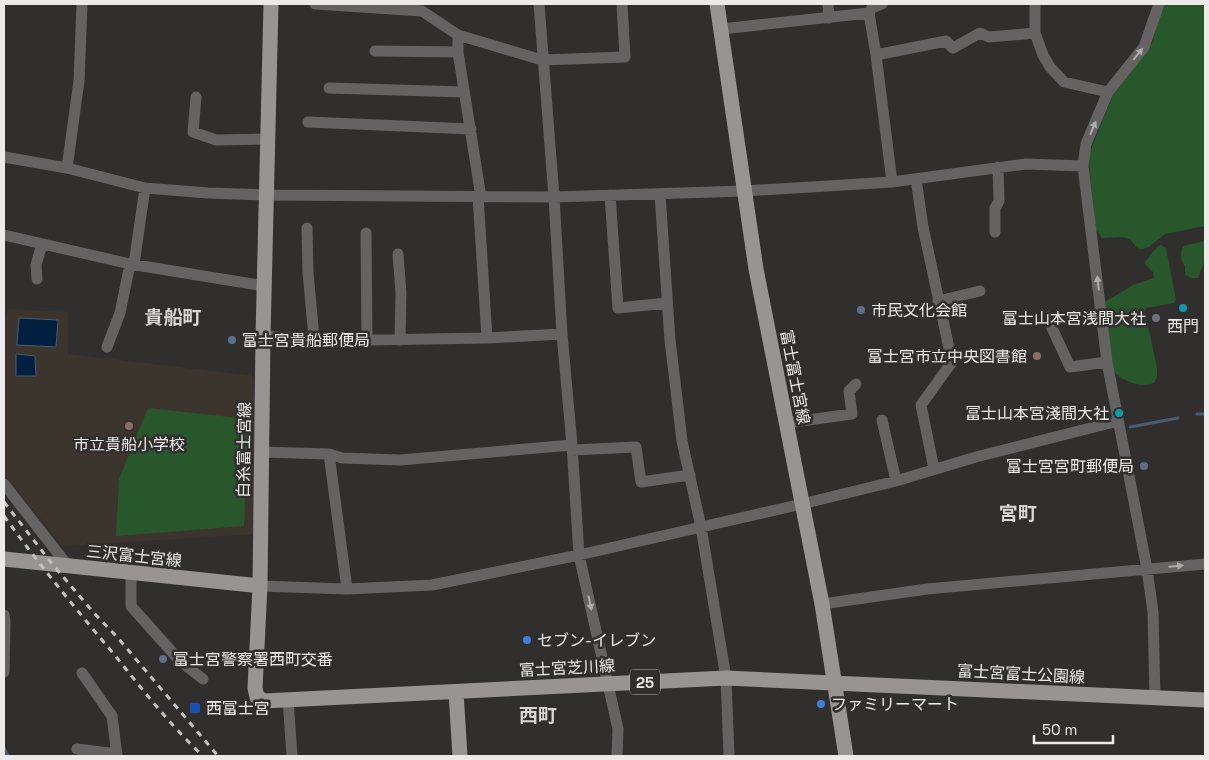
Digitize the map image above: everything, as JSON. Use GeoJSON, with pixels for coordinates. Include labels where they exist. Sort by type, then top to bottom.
{"type":"FeatureCollection","features":[{"type":"Feature","properties":{"kind":"main road","name":"白糸富士宮線"},"geometry":{"type":"LineString","coordinates":[[271,4],[263,336],[260,586],[254,688],[257,697],[264,701],[456,692]]}},
{"type":"Feature","properties":{"kind":"main road","name":"富士富士宮線"},"geometry":{"type":"LineString","coordinates":[[717,4],[756,269],[822,604],[846,756]]}},
{"type":"Feature","properties":{"kind":"main road","name":"三沢富士宮線"},"geometry":{"type":"LineString","coordinates":[[4,559],[131,574],[260,586]]}},
{"type":"Feature","properties":{"kind":"main road","name":"富士宮芝川線"},"geometry":{"type":"LineString","coordinates":[[456,692],[726,678],[835,683]]}},
{"type":"Feature","properties":{"kind":"main road","name":"富士宮富士公園線"},"geometry":{"type":"LineString","coordinates":[[835,683],[1205,700]]}},
{"type":"Feature","properties":{"kind":"main road"},"geometry":{"type":"LineString","coordinates":[[456,692],[460,756]]}},
{"type":"Feature","properties":{"kind":"street"},"geometry":{"type":"LineString","coordinates":[[67,168],[79,81],[82,4]]}},
{"type":"Feature","properties":{"kind":"street"},"geometry":{"type":"LineString","coordinates":[[315,4],[422,11],[458,34],[542,60],[625,57],[622,4]]}},
{"type":"Feature","properties":{"kind":"street"},"geometry":{"type":"LineString","coordinates":[[539,4],[579,555],[618,729],[617,756]]}},
{"type":"Feature","properties":{"kind":"street"},"geometry":{"type":"LineString","coordinates":[[828,4],[829,18]]}},
{"type":"Feature","properties":{"kind":"street"},"geometry":{"type":"LineString","coordinates":[[882,4],[872,8],[869,13],[892,182]]}},
{"type":"Feature","properties":{"kind":"street"},"geometry":{"type":"LineString","coordinates":[[1034,4],[1035,34],[1050,67],[1064,82],[1108,92]]}},
{"type":"Feature","properties":{"kind":"street"},"geometry":{"type":"LineString","coordinates":[[1155,698],[1153,612],[1147,568],[1108,362],[1083,166],[1086,144],[1108,92],[1144,46],[1158,4]]}},
{"type":"Feature","properties":{"kind":"street"},"geometry":{"type":"LineString","coordinates":[[721,29],[869,13]]}},
{"type":"Feature","properties":{"kind":"street"},"geometry":{"type":"LineString","coordinates":[[876,55],[946,41],[953,48],[980,33],[989,37],[1035,34]]}},
{"type":"Feature","properties":{"kind":"street"},"geometry":{"type":"LineString","coordinates":[[458,34],[458,52],[480,191],[478,196],[487,338]]}},
{"type":"Feature","properties":{"kind":"street"},"geometry":{"type":"LineString","coordinates":[[375,51],[458,52]]}},
{"type":"Feature","properties":{"kind":"street"},"geometry":{"type":"LineString","coordinates":[[329,88],[464,92]]}},
{"type":"Feature","properties":{"kind":"street"},"geometry":{"type":"LineString","coordinates":[[196,97],[193,132],[216,140],[268,139]]}},
{"type":"Feature","properties":{"kind":"street"},"geometry":{"type":"LineString","coordinates":[[308,122],[471,129]]}},
{"type":"Feature","properties":{"kind":"street"},"geometry":{"type":"LineString","coordinates":[[4,157],[67,168],[145,188],[267,195],[610,196],[744,191],[892,182],[1026,164],[1083,166]]}},
{"type":"Feature","properties":{"kind":"street"},"geometry":{"type":"LineString","coordinates":[[995,232],[995,208],[999,201],[998,167]]}},
{"type":"Feature","properties":{"kind":"street"},"geometry":{"type":"LineString","coordinates":[[916,179],[923,227],[952,362],[921,405],[934,469]]}},
{"type":"Feature","properties":{"kind":"street"},"geometry":{"type":"LineString","coordinates":[[107,347],[120,313],[132,264],[145,188]]}},
{"type":"Feature","properties":{"kind":"street"},"geometry":{"type":"LineString","coordinates":[[660,194],[667,304],[682,442],[701,527],[726,678],[729,756]]}},
{"type":"Feature","properties":{"kind":"street"},"geometry":{"type":"LineString","coordinates":[[610,196],[618,308],[667,304]]}},
{"type":"Feature","properties":{"kind":"street"},"geometry":{"type":"LineString","coordinates":[[307,228],[308,272],[314,338]]}},
{"type":"Feature","properties":{"kind":"street"},"geometry":{"type":"LineString","coordinates":[[366,233],[367,340]]}},
{"type":"Feature","properties":{"kind":"street"},"geometry":{"type":"LineString","coordinates":[[4,235],[132,264],[264,286]]}},
{"type":"Feature","properties":{"kind":"street"},"geometry":{"type":"LineString","coordinates":[[37,279],[36,265],[42,244]]}},
{"type":"Feature","properties":{"kind":"street"},"geometry":{"type":"LineString","coordinates":[[398,254],[401,293],[400,340]]}},
{"type":"Feature","properties":{"kind":"street"},"geometry":{"type":"LineString","coordinates":[[938,301],[980,291]]}},
{"type":"Feature","properties":{"kind":"street"},"geometry":{"type":"LineString","coordinates":[[1047,317],[1070,367],[1108,362]]}},
{"type":"Feature","properties":{"kind":"street"},"geometry":{"type":"LineString","coordinates":[[263,336],[400,340],[562,334]]}},
{"type":"Feature","properties":{"kind":"street"},"geometry":{"type":"LineString","coordinates":[[786,423],[852,414],[849,391],[856,384]]}},
{"type":"Feature","properties":{"kind":"street"},"geometry":{"type":"LineString","coordinates":[[882,420],[896,481]]}},
{"type":"Feature","properties":{"kind":"street"},"geometry":{"type":"LineString","coordinates":[[260,586],[347,588],[432,585],[579,555],[802,504],[896,481],[934,469],[1118,421]]}},
{"type":"Feature","properties":{"kind":"street"},"geometry":{"type":"LineString","coordinates":[[261,452],[329,454],[342,458],[400,460],[572,447],[636,446],[641,482],[690,475]]}},
{"type":"Feature","properties":{"kind":"street"},"geometry":{"type":"LineString","coordinates":[[329,454],[347,588]]}},
{"type":"Feature","properties":{"kind":"street"},"geometry":{"type":"LineString","coordinates":[[4,484],[68,566]]}},
{"type":"Feature","properties":{"kind":"street"},"geometry":{"type":"LineString","coordinates":[[822,604],[927,589],[1205,564]]}},
{"type":"Feature","properties":{"kind":"street"},"geometry":{"type":"LineString","coordinates":[[131,574],[131,606],[180,661],[203,679]]}},
{"type":"Feature","properties":{"kind":"street"},"geometry":{"type":"LineString","coordinates":[[4,615],[4,672]]}},
{"type":"Feature","properties":{"kind":"street"},"geometry":{"type":"LineString","coordinates":[[77,749],[117,755],[112,716],[82,673]]}},
{"type":"Feature","properties":{"kind":"street"},"geometry":{"type":"LineString","coordinates":[[288,700],[292,756]]}},
{"type":"Feature","properties":{"kind":"shaded area","name":"市立貴船小学校"},"geometry":{"type":"Polygon","coordinates":[[[8,309],[68,312],[68,354],[254,376],[256,534],[63,546],[4,475],[4,326],[8,309]]]}},
{"type":"Feature","properties":{"kind":"green space"},"geometry":{"type":"Polygon","coordinates":[[[1163,4],[1205,4],[1205,226],[1165,234],[1149,247],[1142,249],[1137,248],[1131,240],[1123,237],[1102,238],[1096,229],[1089,154],[1113,95],[1152,43],[1163,4]]]}},
{"type":"Feature","properties":{"kind":"green space"},"geometry":{"type":"Polygon","coordinates":[[[1205,241],[1205,260],[1198,278],[1191,278],[1185,274],[1185,266],[1181,256],[1183,246],[1205,241]]]}},
{"type":"Feature","properties":{"kind":"green space"},"geometry":{"type":"Polygon","coordinates":[[[1161,245],[1166,248],[1176,300],[1174,303],[1146,308],[1145,312],[1157,368],[1157,377],[1154,383],[1143,385],[1127,381],[1113,371],[1105,302],[1133,285],[1154,278],[1153,272],[1144,263],[1161,245]]]}},
{"type":"Feature","properties":{"kind":"green space"},"geometry":{"type":"Polygon","coordinates":[[[148,408],[248,419],[244,526],[116,536],[119,479],[148,408]]]}},
{"type":"Feature","properties":{"kind":"water"},"geometry":{"type":"Polygon","coordinates":[[[19,318],[58,320],[56,347],[17,345],[19,318]]]}},
{"type":"Feature","properties":{"kind":"water"},"geometry":{"type":"Polygon","coordinates":[[[16,354],[35,356],[36,376],[16,376],[16,354]]]}},
{"type":"Feature","properties":{"kind":"waterway"},"geometry":{"type":"LineString","coordinates":[[1197,414],[1205,414]]}},
{"type":"Feature","properties":{"kind":"waterway"},"geometry":{"type":"LineString","coordinates":[[1130,427],[1178,418]]}},
{"type":"Feature","properties":{"kind":"waterway"},"geometry":{"type":"LineString","coordinates":[[4,748],[8,756]]}},
{"type":"Feature","properties":{"kind":"railway"},"geometry":{"type":"LineString","coordinates":[[4,502],[53,565],[218,756]]}},
{"type":"Feature","properties":{"kind":"railway"},"geometry":{"type":"LineString","coordinates":[[4,516],[57,585],[146,693],[179,732],[203,756]]}},
{"type":"Feature","properties":{"kind":"place","name":"西門"},"geometry":{"type":"Point","coordinates":[1183,308]}},
{"type":"Feature","properties":{"kind":"place","name":"市民文化会館"},"geometry":{"type":"Point","coordinates":[861,310]}},
{"type":"Feature","properties":{"kind":"place","name":"富士山本宮浅間大社"},"geometry":{"type":"Point","coordinates":[1156,318]}},
{"type":"Feature","properties":{"kind":"place","name":"富士宮貴船郵便局"},"geometry":{"type":"Point","coordinates":[232,340]}},
{"type":"Feature","properties":{"kind":"place","name":"富士宮市立中央図書館"},"geometry":{"type":"Point","coordinates":[1037,356]}},
{"type":"Feature","properties":{"kind":"place","name":"冨士山本宮淺間大社"},"geometry":{"type":"Point","coordinates":[1119,413]}},
{"type":"Feature","properties":{"kind":"place","name":"市立貴船小学校"},"geometry":{"type":"Point","coordinates":[129,426]}},
{"type":"Feature","properties":{"kind":"place","name":"富士宮宮町郵便局"},"geometry":{"type":"Point","coordinates":[1144,466]}},
{"type":"Feature","properties":{"kind":"place","name":"セブン-イレブン"},"geometry":{"type":"Point","coordinates":[527,640]}},
{"type":"Feature","properties":{"kind":"place","name":"富士宮警察署西町交番"},"geometry":{"type":"Point","coordinates":[163,659]}},
{"type":"Feature","properties":{"kind":"place","name":"ファミリーマート"},"geometry":{"type":"Point","coordinates":[821,704]}},
{"type":"Feature","properties":{"kind":"place","name":"西富士宮"},"geometry":{"type":"Point","coordinates":[195,708]}},
{"type":"Feature","properties":{"kind":"district","name":"貴船町"},"geometry":{"type":"Point","coordinates":[173,317]}},
{"type":"Feature","properties":{"kind":"district","name":"宮町"},"geometry":{"type":"Point","coordinates":[1018,513]}},
{"type":"Feature","properties":{"kind":"district","name":"西町"},"geometry":{"type":"Point","coordinates":[538,715]}}]}
